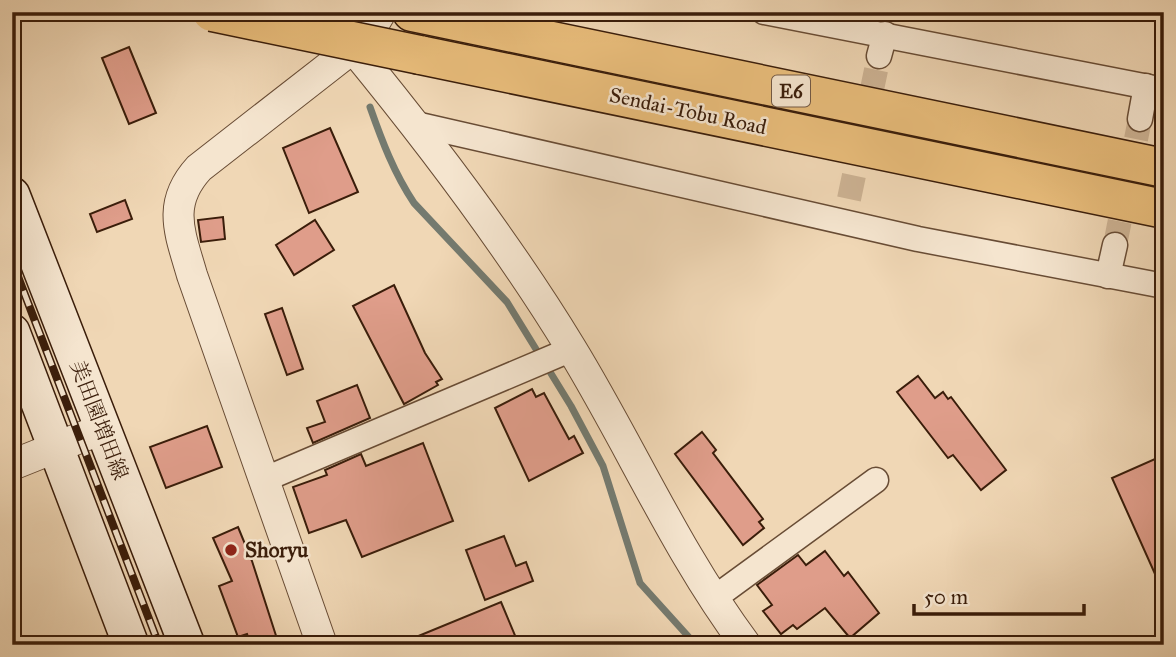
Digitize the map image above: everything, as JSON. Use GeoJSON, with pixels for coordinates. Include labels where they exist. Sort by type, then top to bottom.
{"type":"FeatureCollection","features":[{"type":"Feature","properties":{"kind":"highway","name":"Sendai-Tobu Road"},"geometry":{"type":"LineString","coordinates":[[212,12],[1164,209]]}},
{"type":"Feature","properties":{"kind":"highway","name":"Sendai-Tobu Road"},"geometry":{"type":"LineString","coordinates":[[416,13],[1164,168]]}},
{"type":"Feature","properties":{"kind":"main road","name":"美田園増田線"},"geometry":{"type":"LineString","coordinates":[[12,195],[187,645]]}},
{"type":"Feature","properties":{"kind":"main road"},"geometry":{"type":"LineString","coordinates":[[12,332],[131,645]]}},
{"type":"Feature","properties":{"kind":"street"},"geometry":{"type":"LineString","coordinates":[[322,645],[191,275],[181,237],[179,200],[199,168],[353,48],[369,32],[381,12]]}},
{"type":"Feature","properties":{"kind":"street"},"geometry":{"type":"LineString","coordinates":[[764,12],[882,45],[1155,88],[1140,119]]}},
{"type":"Feature","properties":{"kind":"street"},"geometry":{"type":"LineString","coordinates":[[353,48],[490,227],[563,353],[713,599],[746,645]]}},
{"type":"Feature","properties":{"kind":"street"},"geometry":{"type":"LineString","coordinates":[[411,123],[847,210],[918,239],[1164,286]]}},
{"type":"Feature","properties":{"kind":"street"},"geometry":{"type":"LineString","coordinates":[[1108,276],[1115,245]]}},
{"type":"Feature","properties":{"kind":"street"},"geometry":{"type":"LineString","coordinates":[[263,480],[563,353]]}},
{"type":"Feature","properties":{"kind":"street"},"geometry":{"type":"LineString","coordinates":[[12,465],[102,429]]}},
{"type":"Feature","properties":{"kind":"street"},"geometry":{"type":"LineString","coordinates":[[713,599],[876,480]]}},
{"type":"Feature","properties":{"kind":"building"},"geometry":{"type":"Polygon","coordinates":[[[129,47],[156,113],[129,124],[102,58],[129,47]]]}},
{"type":"Feature","properties":{"kind":"building"},"geometry":{"type":"Polygon","coordinates":[[[330,128],[358,192],[309,213],[283,148],[330,128]]]}},
{"type":"Feature","properties":{"kind":"building"},"geometry":{"type":"Polygon","coordinates":[[[125,200],[132,219],[97,232],[90,214],[125,200]]]}},
{"type":"Feature","properties":{"kind":"building"},"geometry":{"type":"Polygon","coordinates":[[[223,217],[225,239],[201,242],[198,220],[223,217]]]}},
{"type":"Feature","properties":{"kind":"building"},"geometry":{"type":"Polygon","coordinates":[[[315,220],[334,250],[294,275],[276,245],[315,220]]]}},
{"type":"Feature","properties":{"kind":"building"},"geometry":{"type":"Polygon","coordinates":[[[394,285],[425,353],[442,379],[436,382],[438,385],[404,404],[353,306],[394,285]]]}},
{"type":"Feature","properties":{"kind":"building"},"geometry":{"type":"Polygon","coordinates":[[[282,308],[303,369],[287,375],[265,314],[282,308]]]}},
{"type":"Feature","properties":{"kind":"building"},"geometry":{"type":"Polygon","coordinates":[[[918,376],[935,398],[943,392],[948,399],[951,397],[1006,470],[981,490],[953,455],[948,458],[897,392],[918,376]]]}},
{"type":"Feature","properties":{"kind":"building"},"geometry":{"type":"Polygon","coordinates":[[[357,385],[370,418],[313,443],[307,428],[325,422],[317,401],[357,385]]]}},
{"type":"Feature","properties":{"kind":"building"},"geometry":{"type":"Polygon","coordinates":[[[532,389],[536,397],[544,393],[569,439],[574,436],[583,453],[529,481],[495,408],[532,389]]]}},
{"type":"Feature","properties":{"kind":"building"},"geometry":{"type":"Polygon","coordinates":[[[207,426],[222,467],[166,488],[150,447],[207,426]]]}},
{"type":"Feature","properties":{"kind":"building"},"geometry":{"type":"Polygon","coordinates":[[[702,432],[716,450],[713,453],[763,519],[759,522],[764,528],[743,545],[675,454],[702,432]]]}},
{"type":"Feature","properties":{"kind":"building"},"geometry":{"type":"Polygon","coordinates":[[[423,443],[453,521],[362,557],[346,520],[309,533],[293,487],[327,475],[325,470],[361,454],[366,466],[423,443]]]}},
{"type":"Feature","properties":{"kind":"building"},"geometry":{"type":"Polygon","coordinates":[[[1164,455],[1164,594],[1112,478],[1164,455]]]}},
{"type":"Feature","properties":{"kind":"building"},"geometry":{"type":"Polygon","coordinates":[[[238,527],[279,645],[251,645],[247,634],[238,637],[219,586],[232,581],[213,538],[238,527]]]}},
{"type":"Feature","properties":{"kind":"building"},"geometry":{"type":"Polygon","coordinates":[[[504,536],[516,566],[526,562],[533,581],[485,600],[466,550],[504,536]]]}},
{"type":"Feature","properties":{"kind":"building"},"geometry":{"type":"Polygon","coordinates":[[[825,551],[844,576],[848,572],[879,613],[850,638],[825,608],[797,629],[793,625],[781,634],[763,611],[772,605],[757,585],[798,555],[806,565],[825,551]]]}},
{"type":"Feature","properties":{"kind":"building"},"geometry":{"type":"Polygon","coordinates":[[[501,602],[519,645],[399,645],[399,644],[501,602]]]}},
{"type":"Feature","properties":{"kind":"waterway"},"geometry":{"type":"LineString","coordinates":[[370,107],[394,168],[414,203],[507,302],[571,406],[603,466],[640,583],[696,645]]}},
{"type":"Feature","properties":{"kind":"tunnel"},"geometry":{"type":"LineString","coordinates":[[849,199],[879,56]]}},
{"type":"Feature","properties":{"kind":"tunnel"},"geometry":{"type":"LineString","coordinates":[[1115,245],[1140,119]]}},
{"type":"Feature","properties":{"kind":"railway"},"geometry":{"type":"LineString","coordinates":[[12,261],[159,645]]}},
{"type":"Feature","properties":{"kind":"place","name":"Shoryu"},"geometry":{"type":"Point","coordinates":[231,550]}}]}
